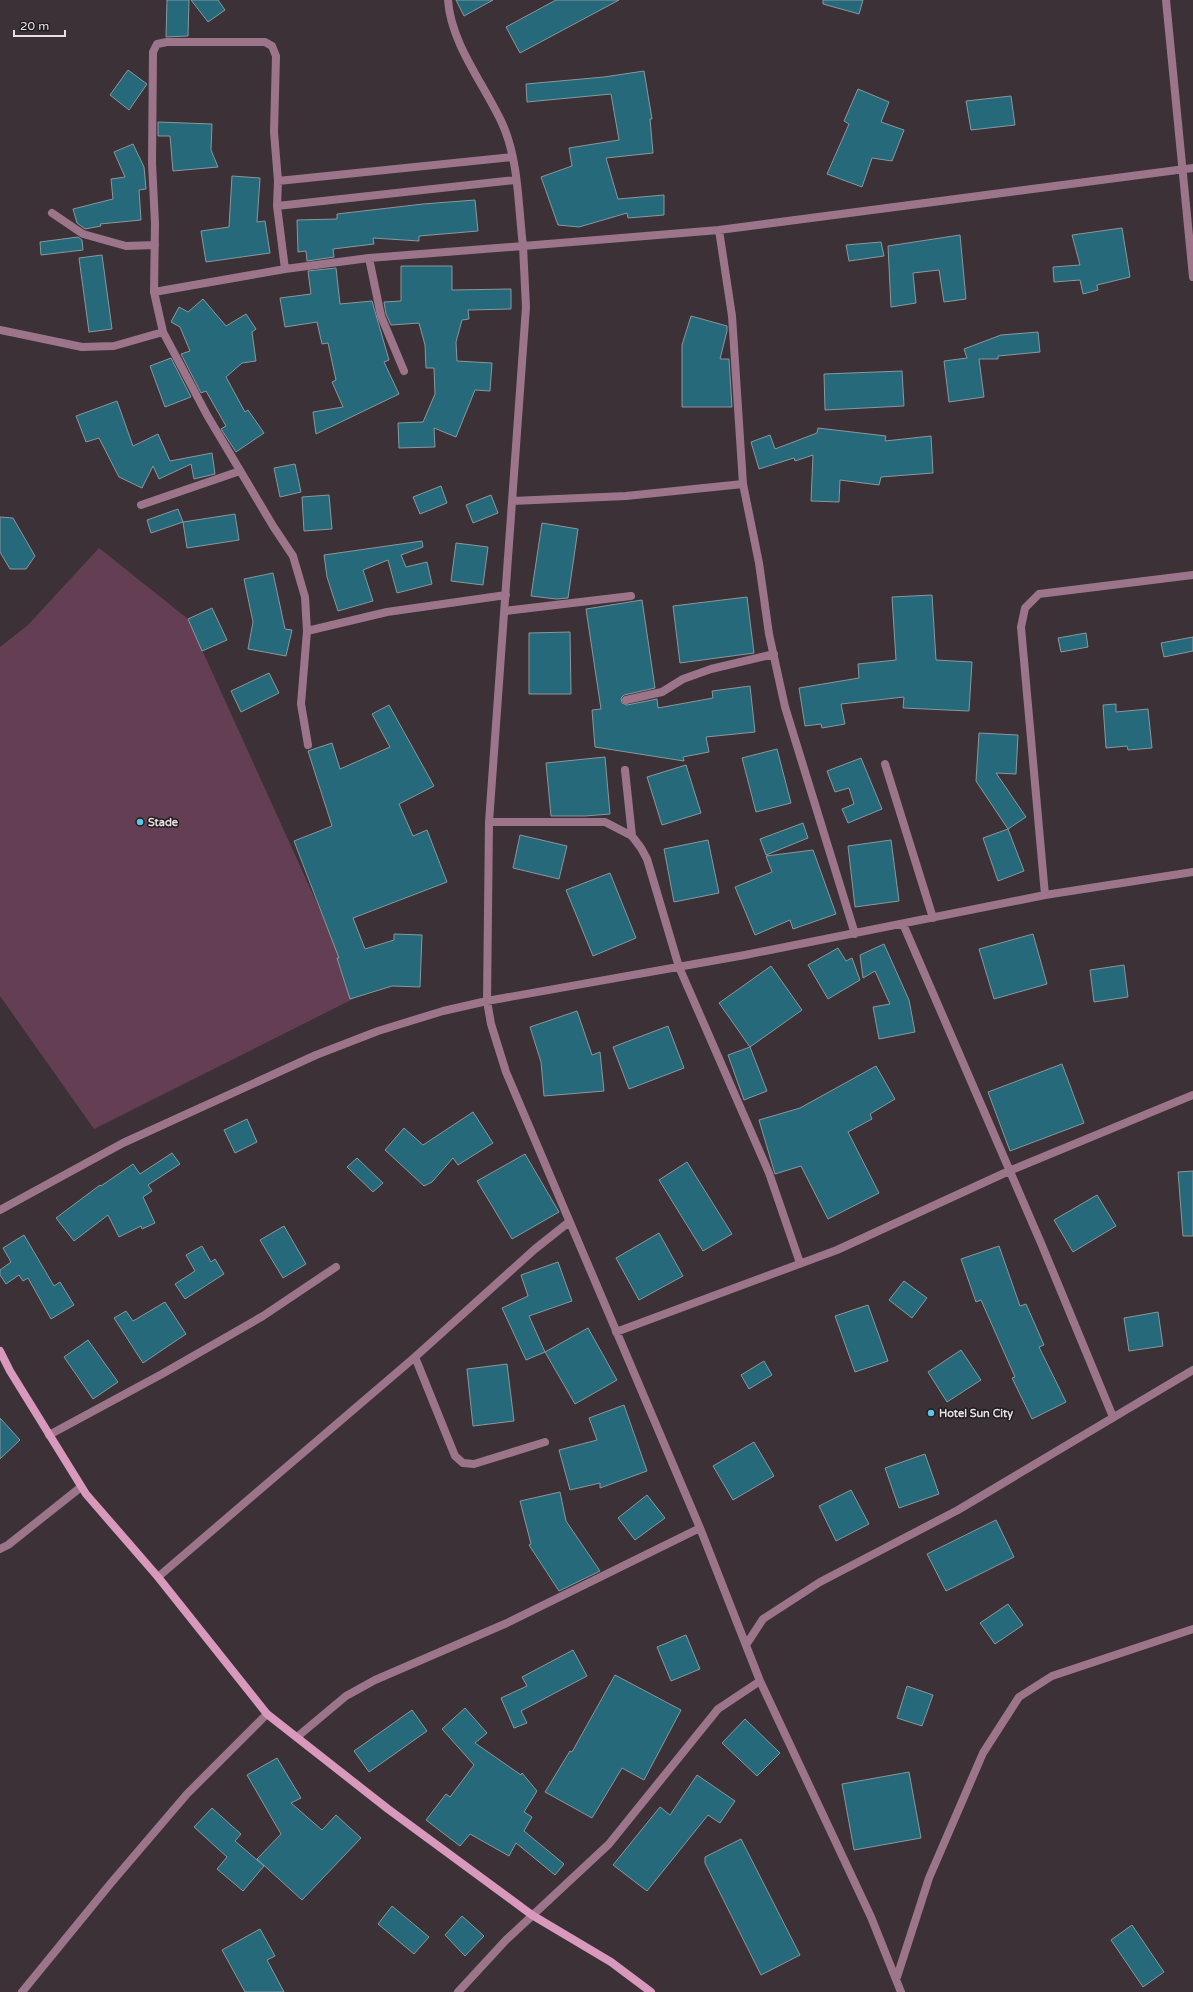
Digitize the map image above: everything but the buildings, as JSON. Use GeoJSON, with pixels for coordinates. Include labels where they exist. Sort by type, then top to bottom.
{"type":"FeatureCollection","features":[{"type":"Feature","properties":{"kind":"main road"},"geometry":{"type":"LineString","coordinates":[[0,1351],[49,1435],[81,1486],[158,1578],[266,1714],[298,1737],[388,1809],[532,1915],[611,1962],[651,1992]]}},
{"type":"Feature","properties":{"kind":"street"},"geometry":{"type":"LineString","coordinates":[[448,0],[454,28],[470,66],[502,124],[512,157],[523,246],[526,307],[489,822],[487,1001],[491,1024],[506,1072],[700,1528],[760,1681],[871,1917],[902,1992]]}},
{"type":"Feature","properties":{"kind":"street"},"geometry":{"type":"LineString","coordinates":[[1166,0],[1193,277]]}},
{"type":"Feature","properties":{"kind":"street"},"geometry":{"type":"LineString","coordinates":[[285,269],[277,206],[278,181],[274,132],[276,56],[272,46],[265,42],[167,42],[157,44],[153,52],[152,163],[155,245],[154,292],[163,332],[207,415],[272,526],[293,556],[305,597],[307,631],[302,704],[308,745]]}},
{"type":"Feature","properties":{"kind":"street"},"geometry":{"type":"LineString","coordinates":[[278,181],[512,157]]}},
{"type":"Feature","properties":{"kind":"street"},"geometry":{"type":"LineString","coordinates":[[154,292],[285,269],[369,258],[719,230],[1193,168]]}},
{"type":"Feature","properties":{"kind":"street"},"geometry":{"type":"LineString","coordinates":[[277,206],[515,180]]}},
{"type":"Feature","properties":{"kind":"street"},"geometry":{"type":"LineString","coordinates":[[52,213],[83,234],[126,246],[155,245]]}},
{"type":"Feature","properties":{"kind":"street"},"geometry":{"type":"LineString","coordinates":[[719,230],[732,316],[743,484],[758,556],[774,654],[785,707],[855,934]]}},
{"type":"Feature","properties":{"kind":"street"},"geometry":{"type":"LineString","coordinates":[[369,258],[381,316],[404,371]]}},
{"type":"Feature","properties":{"kind":"street"},"geometry":{"type":"LineString","coordinates":[[0,330],[82,347],[114,346],[163,332]]}},
{"type":"Feature","properties":{"kind":"street"},"geometry":{"type":"LineString","coordinates":[[141,505],[240,471]]}},
{"type":"Feature","properties":{"kind":"street"},"geometry":{"type":"LineString","coordinates":[[512,501],[626,496],[743,484]]}},
{"type":"Feature","properties":{"kind":"street"},"geometry":{"type":"LineString","coordinates":[[1045,895],[1021,627],[1025,608],[1039,594],[1193,575]]}},
{"type":"Feature","properties":{"kind":"street"},"geometry":{"type":"LineString","coordinates":[[307,631],[387,612],[506,595]]}},
{"type":"Feature","properties":{"kind":"street"},"geometry":{"type":"LineString","coordinates":[[505,611],[631,596]]}},
{"type":"Feature","properties":{"kind":"street"},"geometry":{"type":"LineString","coordinates":[[626,700],[662,692],[683,679],[711,668],[774,654]]}},
{"type":"Feature","properties":{"kind":"street"},"geometry":{"type":"LineString","coordinates":[[885,764],[933,918]]}},
{"type":"Feature","properties":{"kind":"street"},"geometry":{"type":"LineString","coordinates":[[625,770],[632,836]]}},
{"type":"Feature","properties":{"kind":"street"},"geometry":{"type":"LineString","coordinates":[[489,822],[605,822],[632,836],[641,848],[647,859],[679,967],[769,1173],[800,1263]]}},
{"type":"Feature","properties":{"kind":"street"},"geometry":{"type":"LineString","coordinates":[[0,1210],[123,1143],[316,1055],[378,1031],[443,1011],[487,1001],[855,934],[1045,895],[1193,872]]}},
{"type":"Feature","properties":{"kind":"street"},"geometry":{"type":"LineString","coordinates":[[902,924],[1041,1243],[1113,1417]]}},
{"type":"Feature","properties":{"kind":"street"},"geometry":{"type":"LineString","coordinates":[[616,1332],[837,1250],[1009,1171],[1193,1095]]}},
{"type":"Feature","properties":{"kind":"street"},"geometry":{"type":"LineString","coordinates":[[158,1578],[415,1357],[535,1249],[569,1222]]}},
{"type":"Feature","properties":{"kind":"street"},"geometry":{"type":"LineString","coordinates":[[49,1435],[162,1374],[263,1316],[336,1267]]}},
{"type":"Feature","properties":{"kind":"street"},"geometry":{"type":"LineString","coordinates":[[415,1357],[455,1456],[463,1463],[474,1464],[545,1442]]}},
{"type":"Feature","properties":{"kind":"street"},"geometry":{"type":"LineString","coordinates":[[746,1645],[763,1619],[820,1582],[958,1510],[1193,1370]]}},
{"type":"Feature","properties":{"kind":"street"},"geometry":{"type":"LineString","coordinates":[[0,1549],[8,1545],[81,1486]]}},
{"type":"Feature","properties":{"kind":"street"},"geometry":{"type":"LineString","coordinates":[[298,1737],[346,1696],[375,1680],[507,1623],[700,1528]]}},
{"type":"Feature","properties":{"kind":"street"},"geometry":{"type":"LineString","coordinates":[[897,1977],[929,1878],[983,1753],[1019,1697],[1052,1676],[1193,1629]]}},
{"type":"Feature","properties":{"kind":"street"},"geometry":{"type":"LineString","coordinates":[[458,1992],[532,1915],[609,1844],[718,1709],[760,1681]]}},
{"type":"Feature","properties":{"kind":"street"},"geometry":{"type":"LineString","coordinates":[[22,1992],[188,1794],[266,1714]]}},
{"type":"Feature","properties":{"kind":"shaded area","name":"Stade"},"geometry":{"type":"Polygon","coordinates":[[[99,548],[188,619],[359,996],[94,1129],[0,996],[0,647],[28,625],[99,548]]]}},
{"type":"Feature","properties":{"kind":"place","name":"Stade"},"geometry":{"type":"Point","coordinates":[140,822]}},
{"type":"Feature","properties":{"kind":"place","name":"Hotel Sun City"},"geometry":{"type":"Point","coordinates":[931,1413]}}]}
